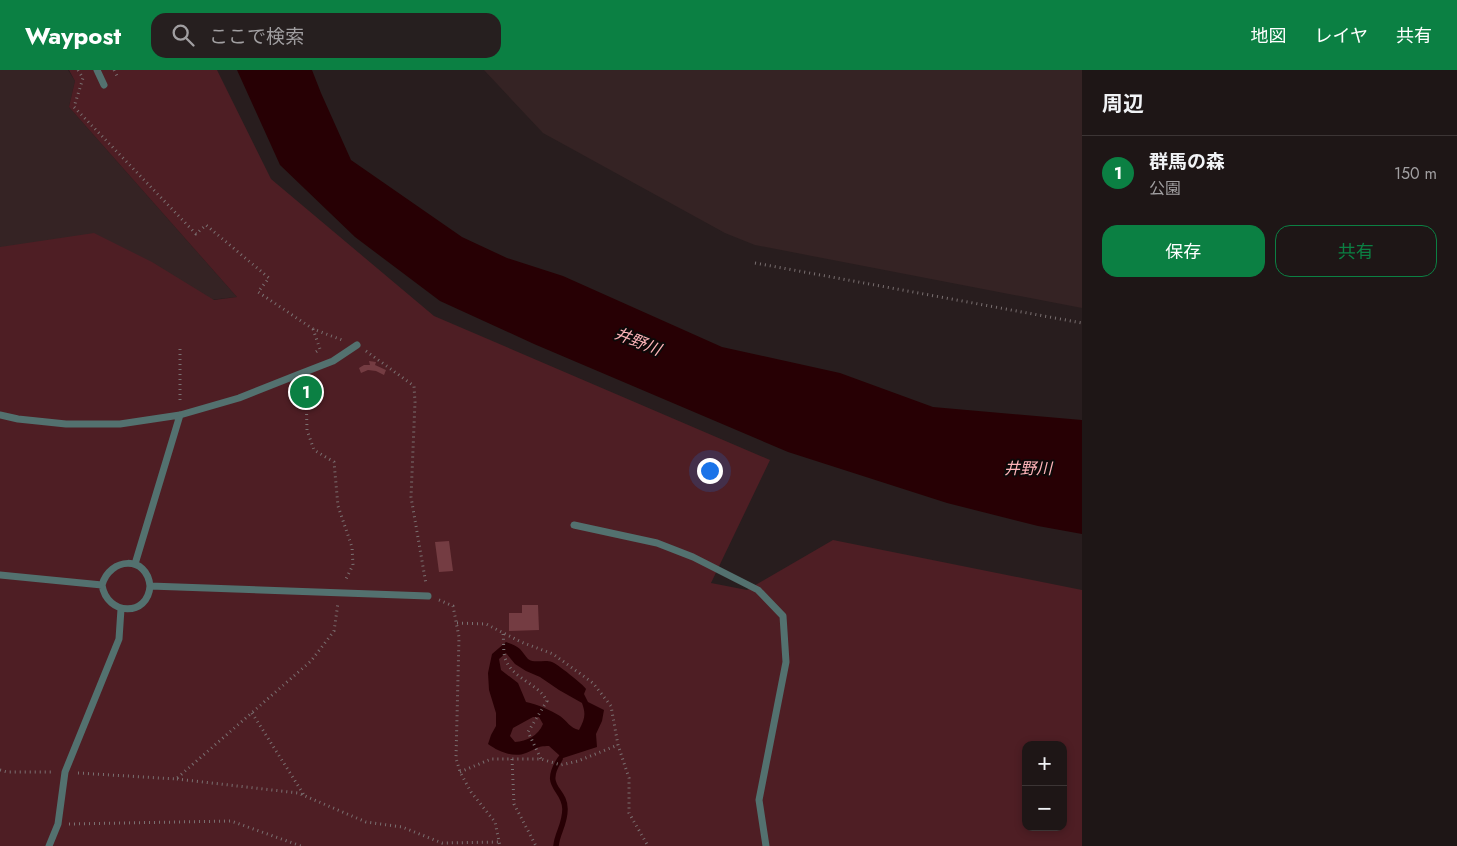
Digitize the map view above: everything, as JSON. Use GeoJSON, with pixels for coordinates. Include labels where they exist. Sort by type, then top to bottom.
{"type":"FeatureCollection","features":[{"type":"Feature","properties":{"kind":"lane"},"geometry":{"type":"LineString","coordinates":[[97,70],[104,85]]}},
{"type":"Feature","properties":{"kind":"lane"},"geometry":{"type":"LineString","coordinates":[[0,416],[66,424],[120,424],[180,415],[239,398],[333,361],[357,345]]}},
{"type":"Feature","properties":{"kind":"lane"},"geometry":{"type":"LineString","coordinates":[[135,564],[180,415]]}},
{"type":"Feature","properties":{"kind":"lane"},"geometry":{"type":"LineString","coordinates":[[574,525],[656,543],[693,558],[758,590],[783,616],[786,662],[758,800],[766,846]]}},
{"type":"Feature","properties":{"kind":"lane"},"geometry":{"type":"LineString","coordinates":[[135,564],[147,574],[150,580],[150,593],[144,602],[130,609],[122,609],[113,605],[104,593],[102,585],[109,570],[117,565],[135,564]]}},
{"type":"Feature","properties":{"kind":"lane"},"geometry":{"type":"LineString","coordinates":[[0,576],[102,585]]}},
{"type":"Feature","properties":{"kind":"lane"},"geometry":{"type":"LineString","coordinates":[[150,586],[428,596]]}},
{"type":"Feature","properties":{"kind":"lane"},"geometry":{"type":"LineString","coordinates":[[49,846],[58,824],[65,772],[119,640],[122,609]]}},
{"type":"Feature","properties":{"kind":"path"},"geometry":{"type":"LineString","coordinates":[[0,770],[7,772],[65,772],[176,779],[298,793],[366,822],[402,827],[442,843],[499,844],[495,822],[471,792],[460,772],[456,758],[459,637],[453,606],[428,596],[411,497],[414,386],[357,345],[313,329],[258,292],[269,278],[206,224],[196,234],[74,107],[83,78],[78,70]]}},
{"type":"Feature","properties":{"kind":"path"},"geometry":{"type":"LineString","coordinates":[[114,70],[118,78]]}},
{"type":"Feature","properties":{"kind":"path"},"geometry":{"type":"LineString","coordinates":[[755,264],[1082,324]]}},
{"type":"Feature","properties":{"kind":"path"},"geometry":{"type":"LineString","coordinates":[[308,358],[320,349],[313,329]]}},
{"type":"Feature","properties":{"kind":"path"},"geometry":{"type":"LineString","coordinates":[[180,349],[180,415]]}},
{"type":"Feature","properties":{"kind":"path"},"geometry":{"type":"LineString","coordinates":[[176,779],[311,661],[334,631],[339,593],[353,565],[352,547],[338,506],[334,462],[314,450],[307,430],[306,389],[297,375]]}},
{"type":"Feature","properties":{"kind":"path"},"geometry":{"type":"LineString","coordinates":[[457,624],[486,624],[521,642],[552,654],[593,684],[611,706],[618,745],[629,778],[629,813],[648,846]]}},
{"type":"Feature","properties":{"kind":"path"},"geometry":{"type":"LineString","coordinates":[[503,633],[505,658],[513,672],[544,694],[547,701],[528,732],[541,759]]}},
{"type":"Feature","properties":{"kind":"path"},"geometry":{"type":"LineString","coordinates":[[252,713],[304,795]]}},
{"type":"Feature","properties":{"kind":"path"},"geometry":{"type":"LineString","coordinates":[[460,772],[491,759],[541,759],[561,765],[578,761],[618,745]]}},
{"type":"Feature","properties":{"kind":"path"},"geometry":{"type":"LineString","coordinates":[[512,759],[514,804],[536,846]]}},
{"type":"Feature","properties":{"kind":"path"},"geometry":{"type":"LineString","coordinates":[[58,824],[231,821],[301,846]]}},
{"type":"Feature","properties":{"kind":"shaded area"},"geometry":{"type":"Polygon","coordinates":[[[0,70],[68,70],[75,81],[69,107],[237,297],[22,320],[0,318],[0,70]]]}},
{"type":"Feature","properties":{"kind":"shaded area"},"geometry":{"type":"Polygon","coordinates":[[[69,70],[217,70],[271,179],[434,316],[770,460],[711,583],[747,590],[833,540],[1082,590],[1082,846],[0,846],[0,247],[94,233],[152,262],[214,300],[237,297],[69,107],[75,81],[69,70]]]}},
{"type":"Feature","properties":{"kind":"shaded area"},"geometry":{"type":"Polygon","coordinates":[[[484,70],[1082,70],[1082,308],[755,245],[725,233],[543,133],[484,70]]]}},
{"type":"Feature","properties":{"kind":"water","name":"井野川"},"geometry":{"type":"Polygon","coordinates":[[[237,70],[312,70],[351,160],[462,237],[507,258],[563,276],[722,347],[840,373],[933,407],[1082,420],[1082,534],[1038,526],[947,503],[788,452],[534,344],[440,301],[355,237],[280,165],[237,70]]]}},
{"type":"Feature","properties":{"kind":"water"},"geometry":{"type":"Polygon","coordinates":[[[506,642],[519,648],[528,659],[555,663],[580,683],[586,689],[584,694],[588,702],[604,710],[602,721],[596,734],[597,747],[560,759],[559,755],[549,746],[539,747],[517,755],[502,752],[488,744],[496,726],[496,713],[489,690],[488,673],[492,654],[506,642]],[[506,653],[499,659],[501,670],[518,683],[526,702],[560,716],[573,728],[579,730],[584,716],[582,703],[515,664],[506,653]],[[533,717],[513,728],[510,736],[515,742],[532,737],[541,728],[543,724],[539,717],[533,717]]]}},
{"type":"Feature","properties":{"kind":"building"},"geometry":{"type":"Polygon","coordinates":[[[369,361],[376,362],[375,365],[386,370],[384,375],[368,370],[361,373],[359,368],[364,365],[370,365],[369,361]]]}},
{"type":"Feature","properties":{"kind":"building"},"geometry":{"type":"Polygon","coordinates":[[[449,541],[453,571],[439,572],[435,542],[449,541]]]}},
{"type":"Feature","properties":{"kind":"building"},"geometry":{"type":"Polygon","coordinates":[[[522,605],[538,605],[539,630],[509,631],[509,613],[522,613],[522,605]]]}},
{"type":"Feature","properties":{"kind":"waterway"},"geometry":{"type":"LineString","coordinates":[[556,846],[564,820],[565,809],[562,796],[553,782],[555,769],[560,759]]}},
{"type":"Feature","properties":{"kind":"place","name":"群馬の森"},"geometry":{"type":"Point","coordinates":[306,392]}}]}
